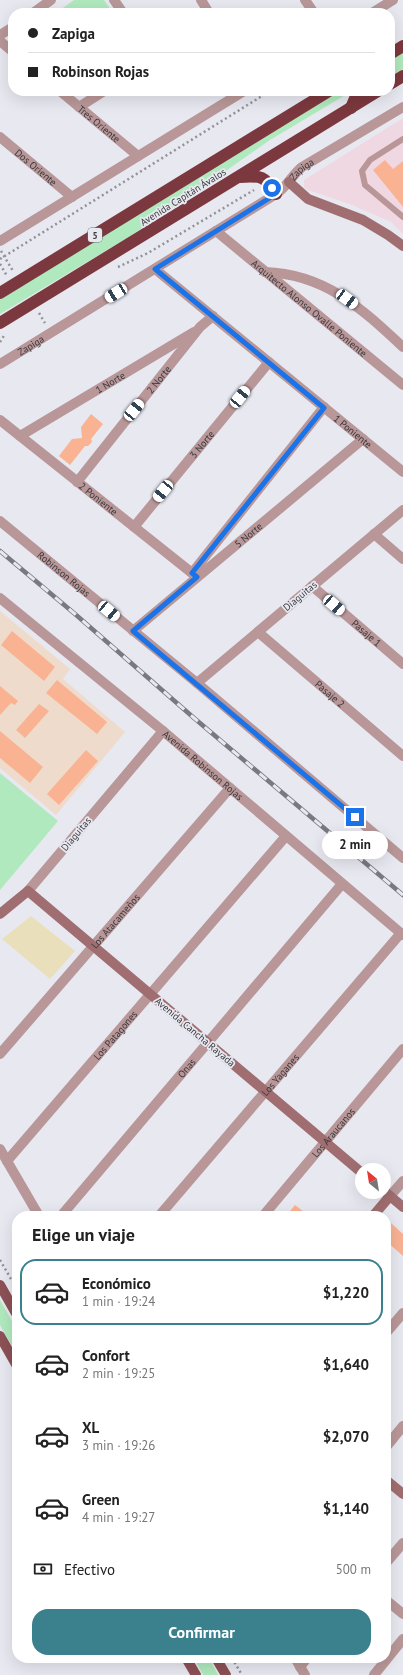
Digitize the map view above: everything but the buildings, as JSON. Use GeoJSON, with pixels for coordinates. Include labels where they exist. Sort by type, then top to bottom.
{"type":"FeatureCollection","features":[{"type":"Feature","properties":{"kind":"highway","name":"Avenida Capitán Ávalos"},"geometry":{"type":"LineString","coordinates":[[0,293],[321,96]]}},
{"type":"Feature","properties":{"kind":"highway"},"geometry":{"type":"LineString","coordinates":[[351,108],[356,96]]}},
{"type":"Feature","properties":{"kind":"highway","name":"Avenida Capitán Ávalos"},"geometry":{"type":"LineString","coordinates":[[3,328],[238,177],[370,96]]}},
{"type":"Feature","properties":{"kind":"highway"},"geometry":{"type":"LineString","coordinates":[[238,177],[262,177],[269,182],[276,194]]}},
{"type":"Feature","properties":{"kind":"main road"},"geometry":{"type":"LineString","coordinates":[[0,1285],[12,1305]]}},
{"type":"Feature","properties":{"kind":"main road"},"geometry":{"type":"LineString","coordinates":[[0,1336],[12,1357]]}},
{"type":"Feature","properties":{"kind":"main road"},"geometry":{"type":"LineString","coordinates":[[189,1663],[196,1675]]}},
{"type":"Feature","properties":{"kind":"main road"},"geometry":{"type":"LineString","coordinates":[[219,1663],[226,1675]]}},
{"type":"Feature","properties":{"kind":"street"},"geometry":{"type":"LineString","coordinates":[[40,8],[51,0]]}},
{"type":"Feature","properties":{"kind":"street"},"geometry":{"type":"LineString","coordinates":[[114,0],[120,8]]}},
{"type":"Feature","properties":{"kind":"street"},"geometry":{"type":"LineString","coordinates":[[380,8],[393,0]]}},
{"type":"Feature","properties":{"kind":"street"},"geometry":{"type":"LineString","coordinates":[[0,36],[8,30]]}},
{"type":"Feature","properties":{"kind":"street"},"geometry":{"type":"LineString","coordinates":[[0,41],[8,48]]}},
{"type":"Feature","properties":{"kind":"street","name":"Tres Oriente"},"geometry":{"type":"LineString","coordinates":[[66,96],[138,156]]}},
{"type":"Feature","properties":{"kind":"street"},"geometry":{"type":"LineString","coordinates":[[79,107],[96,96]]}},
{"type":"Feature","properties":{"kind":"street"},"geometry":{"type":"LineString","coordinates":[[0,241],[236,96]]}},
{"type":"Feature","properties":{"kind":"street","name":"Zapiga"},"geometry":{"type":"LineString","coordinates":[[0,364],[262,204],[284,189],[302,167],[403,107]]}},
{"type":"Feature","properties":{"kind":"street","name":"Dos Oriente"},"geometry":{"type":"LineString","coordinates":[[0,137],[4,147],[72,197]]}},
{"type":"Feature","properties":{"kind":"street"},"geometry":{"type":"LineString","coordinates":[[289,182],[308,200],[363,220],[402,243]]}},
{"type":"Feature","properties":{"kind":"street","name":"Arquitecto Alonso Ovalle Poniente"},"geometry":{"type":"LineString","coordinates":[[216,231],[403,385]]}},
{"type":"Feature","properties":{"kind":"street","name":"1 Poniente"},"geometry":{"type":"LineString","coordinates":[[155,269],[403,472]]}},
{"type":"Feature","properties":{"kind":"street"},"geometry":{"type":"LineString","coordinates":[[265,272],[300,276],[337,292],[357,306],[403,347]]}},
{"type":"Feature","properties":{"kind":"street","name":"2 Norte"},"geometry":{"type":"LineString","coordinates":[[77,482],[200,328],[213,316]]}},
{"type":"Feature","properties":{"kind":"street","name":"1 Norte"},"geometry":{"type":"LineString","coordinates":[[20,436],[200,328]]}},
{"type":"Feature","properties":{"kind":"street","name":"3 Norte"},"geometry":{"type":"LineString","coordinates":[[134,527],[268,362]]}},
{"type":"Feature","properties":{"kind":"street"},"geometry":{"type":"LineString","coordinates":[[194,575],[324,408]]}},
{"type":"Feature","properties":{"kind":"street","name":"2 Poniente"},"geometry":{"type":"LineString","coordinates":[[0,420],[194,575]]}},
{"type":"Feature","properties":{"kind":"street","name":"5 Norte"},"geometry":{"type":"LineString","coordinates":[[133,631],[194,575],[363,439]]}},
{"type":"Feature","properties":{"kind":"street","name":"Diaguitas"},"geometry":{"type":"LineString","coordinates":[[197,683],[403,510]]}},
{"type":"Feature","properties":{"kind":"street","name":"Robinson Rojas"},"geometry":{"type":"LineString","coordinates":[[0,521],[197,683],[403,858]]}},
{"type":"Feature","properties":{"kind":"street"},"geometry":{"type":"LineString","coordinates":[[374,534],[403,559]]}},
{"type":"Feature","properties":{"kind":"street","name":"Pasaje 1"},"geometry":{"type":"LineString","coordinates":[[312,586],[403,664]]}},
{"type":"Feature","properties":{"kind":"street","name":"Avenida Robinson Rojas"},"geometry":{"type":"LineString","coordinates":[[0,598],[163,731],[402,934]]}},
{"type":"Feature","properties":{"kind":"street","name":"Pasaje 2"},"geometry":{"type":"LineString","coordinates":[[258,632],[403,756]]}},
{"type":"Feature","properties":{"kind":"street","name":"Diaguitas"},"geometry":{"type":"LineString","coordinates":[[0,914],[28,891],[163,731]]}},
{"type":"Feature","properties":{"kind":"street","name":"Los Atacameños"},"geometry":{"type":"LineString","coordinates":[[0,1054],[230,788]]}},
{"type":"Feature","properties":{"kind":"street","name":"Los Patagones"},"geometry":{"type":"LineString","coordinates":[[7,1161],[286,836]]}},
{"type":"Feature","properties":{"kind":"street","name":"Onas"},"geometry":{"type":"LineString","coordinates":[[65,1211],[342,884]]}},
{"type":"Feature","properties":{"kind":"street","name":"Avenida Cancha Rayada"},"geometry":{"type":"LineString","coordinates":[[28,891],[355,1167]]}},
{"type":"Feature","properties":{"kind":"street","name":"Los Yaganes"},"geometry":{"type":"LineString","coordinates":[[162,1211],[402,934]]}},
{"type":"Feature","properties":{"kind":"street","name":"Los Araucanos"},"geometry":{"type":"LineString","coordinates":[[267,1211],[402,1051]]}},
{"type":"Feature","properties":{"kind":"street"},"geometry":{"type":"LineString","coordinates":[[0,1149],[36,1211]]}},
{"type":"Feature","properties":{"kind":"street"},"geometry":{"type":"LineString","coordinates":[[391,1191],[403,1181]]}},
{"type":"Feature","properties":{"kind":"street"},"geometry":{"type":"LineString","coordinates":[[391,1197],[403,1207]]}},
{"type":"Feature","properties":{"kind":"street"},"geometry":{"type":"LineString","coordinates":[[376,1211],[384,1199]]}},
{"type":"Feature","properties":{"kind":"street"},"geometry":{"type":"LineString","coordinates":[[391,1327],[403,1313]]}},
{"type":"Feature","properties":{"kind":"street"},"geometry":{"type":"LineString","coordinates":[[391,1440],[403,1426]]}},
{"type":"Feature","properties":{"kind":"street"},"geometry":{"type":"LineString","coordinates":[[391,1484],[403,1494]]}},
{"type":"Feature","properties":{"kind":"street"},"geometry":{"type":"LineString","coordinates":[[391,1557],[403,1543]]}},
{"type":"Feature","properties":{"kind":"street"},"geometry":{"type":"LineString","coordinates":[[391,1604],[403,1614]]}},
{"type":"Feature","properties":{"kind":"street"},"geometry":{"type":"LineString","coordinates":[[391,1654],[403,1639]]}},
{"type":"Feature","properties":{"kind":"street"},"geometry":{"type":"LineString","coordinates":[[374,1675],[384,1663]]}},
{"type":"Feature","properties":{"kind":"lane"},"geometry":{"type":"LineString","coordinates":[[403,139],[370,160],[362,171],[365,185],[403,217]]}},
{"type":"Feature","properties":{"kind":"path"},"geometry":{"type":"LineString","coordinates":[[0,259],[262,96]]}},
{"type":"Feature","properties":{"kind":"path"},"geometry":{"type":"LineString","coordinates":[[111,270],[148,253],[253,189],[262,204]]}},
{"type":"Feature","properties":{"kind":"path"},"geometry":{"type":"LineString","coordinates":[[33,317],[46,310]]}},
{"type":"Feature","properties":{"kind":"path"},"geometry":{"type":"LineString","coordinates":[[0,342],[3,328]]}},
{"type":"Feature","properties":{"kind":"path"},"geometry":{"type":"LineString","coordinates":[[0,1260],[12,1281]]}},
{"type":"Feature","properties":{"kind":"path"},"geometry":{"type":"LineString","coordinates":[[235,1663],[242,1675]]}},
{"type":"Feature","properties":{"kind":"shaded area"},"geometry":{"type":"Polygon","coordinates":[[[403,118],[403,234],[391,222],[352,205],[308,190],[304,187],[304,180],[403,118]]]}},
{"type":"Feature","properties":{"kind":"shaded area"},"geometry":{"type":"Polygon","coordinates":[[[0,611],[70,669],[63,679],[125,732],[56,815],[0,768],[0,611]]]}},
{"type":"Feature","properties":{"kind":"green space"},"geometry":{"type":"Polygon","coordinates":[[[74,0],[104,0],[110,8],[63,8],[74,0]]]}},
{"type":"Feature","properties":{"kind":"green space"},"geometry":{"type":"Polygon","coordinates":[[[403,53],[403,69],[395,74],[395,58],[403,53]]]}},
{"type":"Feature","properties":{"kind":"green space"},"geometry":{"type":"Polygon","coordinates":[[[332,96],[344,96],[270,140],[127,238],[0,314],[0,299],[332,96]]]}},
{"type":"Feature","properties":{"kind":"green space"},"geometry":{"type":"Polygon","coordinates":[[[0,773],[58,821],[0,890],[0,773]]]}},
{"type":"Feature","properties":{"kind":"green space"},"geometry":{"type":"Polygon","coordinates":[[[0,1300],[12,1321],[12,1346],[0,1325],[0,1300]]]}},
{"type":"Feature","properties":{"kind":"green space"},"geometry":{"type":"Polygon","coordinates":[[[197,1663],[212,1663],[218,1675],[203,1675],[197,1663]]]}},
{"type":"Feature","properties":{"kind":"sand"},"geometry":{"type":"Polygon","coordinates":[[[31,916],[75,951],[50,979],[2,939],[31,916]]]}},
{"type":"Feature","properties":{"kind":"railway"},"geometry":{"type":"LineString","coordinates":[[0,551],[403,895]]}},
{"type":"Feature","properties":{"kind":"route"},"geometry":{"type":"LineString","coordinates":[[272,188],[276,194],[155,269],[324,408],[192,573],[197,577],[133,631],[197,683],[355,817]]}}]}
